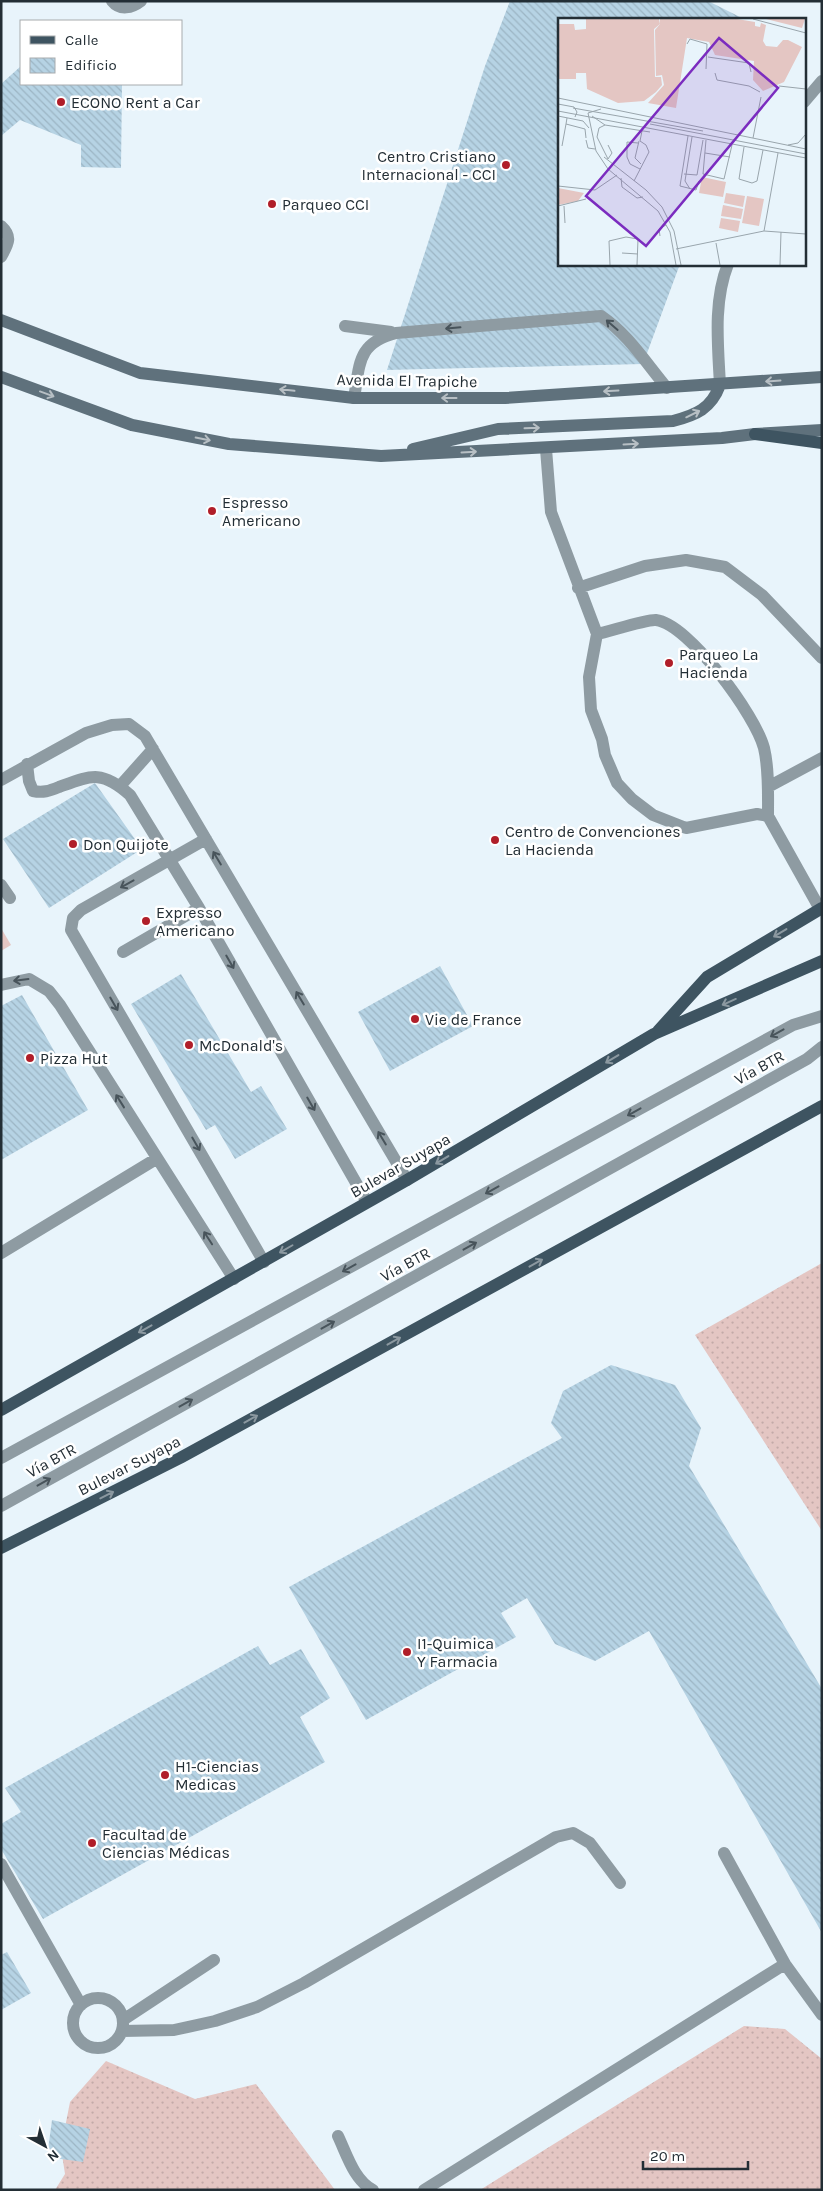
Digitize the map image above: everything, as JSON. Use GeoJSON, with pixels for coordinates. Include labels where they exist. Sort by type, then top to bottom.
{"type":"FeatureCollection","features":[{"type":"Feature","properties":{"kind":"main road","name":"Avenida El Trapiche"},"geometry":{"type":"LineString","coordinates":[[1,320],[140,373],[354,398],[505,398],[822,377]]}},
{"type":"Feature","properties":{"kind":"main road"},"geometry":{"type":"LineString","coordinates":[[1,377],[132,425],[229,444],[381,456],[546,449],[822,430]]}},
{"type":"Feature","properties":{"kind":"main road"},"geometry":{"type":"LineString","coordinates":[[381,456],[498,429],[673,421],[693,416],[707,406],[715,399],[720,385]]}},
{"type":"Feature","properties":{"kind":"main road"},"geometry":{"type":"LineString","coordinates":[[755,434],[822,443]]}},
{"type":"Feature","properties":{"kind":"main road"},"geometry":{"type":"LineString","coordinates":[[654,1034],[707,977],[821,908]]}},
{"type":"Feature","properties":{"kind":"main road","name":"Bulevar Suyapa"},"geometry":{"type":"LineString","coordinates":[[1,1410],[407,1180],[654,1034],[822,961]]}},
{"type":"Feature","properties":{"kind":"main road","name":"Bulevar Suyapa"},"geometry":{"type":"LineString","coordinates":[[1,1548],[180,1458],[822,1106]]}},
{"type":"Feature","properties":{"kind":"street"},"geometry":{"type":"LineString","coordinates":[[112,1],[116,6],[126,8],[142,1]]}},
{"type":"Feature","properties":{"kind":"street"},"geometry":{"type":"LineString","coordinates":[[806,100],[822,81]]}},
{"type":"Feature","properties":{"kind":"street"},"geometry":{"type":"LineString","coordinates":[[1,226],[9,236],[9,242],[1,257]]}},
{"type":"Feature","properties":{"kind":"street"},"geometry":{"type":"LineString","coordinates":[[720,385],[716,327],[724,274],[728,265]]}},
{"type":"Feature","properties":{"kind":"street"},"geometry":{"type":"LineString","coordinates":[[354,398],[362,358],[369,346],[380,337],[396,333],[601,316],[623,334],[667,388]]}},
{"type":"Feature","properties":{"kind":"street"},"geometry":{"type":"LineString","coordinates":[[345,326],[396,333]]}},
{"type":"Feature","properties":{"kind":"street"},"geometry":{"type":"LineString","coordinates":[[546,449],[551,512],[578,588],[597,634],[590,677],[592,710],[602,739],[605,755],[617,783],[632,799],[653,815],[686,828],[757,814],[768,816]]}},
{"type":"Feature","properties":{"kind":"street"},"geometry":{"type":"LineString","coordinates":[[578,588],[645,566],[661,563],[686,560],[725,567],[762,595],[822,658]]}},
{"type":"Feature","properties":{"kind":"street"},"geometry":{"type":"LineString","coordinates":[[597,634],[655,620],[674,627],[694,643],[739,698],[764,747],[768,787],[768,816],[821,908]]}},
{"type":"Feature","properties":{"kind":"street"},"geometry":{"type":"LineString","coordinates":[[1,780],[86,733],[112,724],[129,724],[145,736],[407,1180]]}},
{"type":"Feature","properties":{"kind":"street"},"geometry":{"type":"LineString","coordinates":[[120,786],[153,749]]}},
{"type":"Feature","properties":{"kind":"street"},"geometry":{"type":"LineString","coordinates":[[768,787],[822,758]]}},
{"type":"Feature","properties":{"kind":"street"},"geometry":{"type":"LineString","coordinates":[[27,764],[29,781],[33,791],[42,793],[96,776],[120,786],[130,795],[199,908],[367,1202]]}},
{"type":"Feature","properties":{"kind":"street"},"geometry":{"type":"LineString","coordinates":[[206,839],[81,910],[73,918],[71,930],[264,1262]]}},
{"type":"Feature","properties":{"kind":"street"},"geometry":{"type":"LineString","coordinates":[[1,885],[10,898]]}},
{"type":"Feature","properties":{"kind":"street"},"geometry":{"type":"LineString","coordinates":[[123,952],[199,908]]}},
{"type":"Feature","properties":{"kind":"street"},"geometry":{"type":"LineString","coordinates":[[1,985],[29,979],[49,991],[234,1279]]}},
{"type":"Feature","properties":{"kind":"street","name":"Vía BTR"},"geometry":{"type":"LineString","coordinates":[[1,1458],[793,1024],[822,1016]]}},
{"type":"Feature","properties":{"kind":"street","name":"Vía BTR"},"geometry":{"type":"LineString","coordinates":[[1,1506],[799,1064],[822,1046]]}},
{"type":"Feature","properties":{"kind":"street"},"geometry":{"type":"LineString","coordinates":[[1,1253],[156,1159]]}},
{"type":"Feature","properties":{"kind":"street"},"geometry":{"type":"LineString","coordinates":[[123,2026],[174,2030],[215,2021],[257,2007],[304,1983],[556,1837],[572,1833],[590,1843],[620,1883]]}},
{"type":"Feature","properties":{"kind":"street"},"geometry":{"type":"LineString","coordinates":[[724,1853],[785,1964],[822,2016]]}},
{"type":"Feature","properties":{"kind":"street"},"geometry":{"type":"LineString","coordinates":[[1,1864],[81,2005]]}},
{"type":"Feature","properties":{"kind":"street"},"geometry":{"type":"LineString","coordinates":[[123,2026],[120,2010],[112,2002],[101,1998],[90,1999],[81,2005],[75,2015],[74,2026],[76,2036],[85,2044],[95,2048],[106,2047],[116,2041],[123,2026],[214,1960]]}},
{"type":"Feature","properties":{"kind":"street"},"geometry":{"type":"LineString","coordinates":[[424,2190],[785,1964]]}},
{"type":"Feature","properties":{"kind":"street"},"geometry":{"type":"LineString","coordinates":[[338,2136],[352,2166],[365,2186],[373,2190]]}},
{"type":"Feature","properties":{"kind":"shaded area"},"geometry":{"type":"Polygon","coordinates":[[[1,928],[11,945],[1,951],[1,928]]]}},
{"type":"Feature","properties":{"kind":"shaded area"},"geometry":{"type":"Polygon","coordinates":[[[822,1263],[822,1531],[695,1335],[822,1263]]]}},
{"type":"Feature","properties":{"kind":"shaded area"},"geometry":{"type":"Polygon","coordinates":[[[744,2026],[785,2029],[822,2059],[822,2190],[480,2190],[744,2026]]]}},
{"type":"Feature","properties":{"kind":"shaded area"},"geometry":{"type":"Polygon","coordinates":[[[106,2061],[195,2099],[256,2084],[335,2190],[55,2190],[65,2174],[61,2148],[70,2102],[106,2061]]]}},
{"type":"Feature","properties":{"kind":"building","name":"Centro Cristiano Internacional - CCI"},"geometry":{"type":"Polygon","coordinates":[[[510,1],[708,1],[742,18],[558,18],[558,265],[680,265],[643,364],[387,370],[485,66],[510,1]]]}},
{"type":"Feature","properties":{"kind":"building","name":"ECONO Rent a Car"},"geometry":{"type":"Polygon","coordinates":[[[20,67],[20,85],[122,85],[121,168],[81,167],[81,145],[20,120],[1,136],[1,84],[20,67]]]}},
{"type":"Feature","properties":{"kind":"building","name":"Don Quijote"},"geometry":{"type":"Polygon","coordinates":[[[95,783],[142,849],[49,908],[3,839],[95,783]]]}},
{"type":"Feature","properties":{"kind":"building","name":"Vie de France"},"geometry":{"type":"Polygon","coordinates":[[[440,966],[473,1026],[390,1071],[358,1012],[440,966]]]}},
{"type":"Feature","properties":{"kind":"building","name":"McDonald's"},"geometry":{"type":"Polygon","coordinates":[[[181,974],[251,1092],[261,1086],[287,1129],[235,1159],[215,1125],[206,1130],[131,1004],[181,974]]]}},
{"type":"Feature","properties":{"kind":"building","name":"Pizza Hut"},"geometry":{"type":"Polygon","coordinates":[[[22,995],[88,1110],[1,1160],[1,1006],[22,995]]]}},
{"type":"Feature","properties":{"kind":"building","name":"I1-Quimica Y Farmacia"},"geometry":{"type":"Polygon","coordinates":[[[611,1365],[675,1385],[701,1428],[689,1466],[822,1689],[822,1933],[649,1631],[595,1661],[555,1644],[527,1598],[501,1613],[516,1637],[366,1720],[289,1587],[562,1438],[551,1423],[563,1391],[611,1365]]]}},
{"type":"Feature","properties":{"kind":"building","name":"H1-Ciencias Medicas"},"geometry":{"type":"Polygon","coordinates":[[[258,1646],[270,1665],[301,1649],[330,1698],[300,1717],[325,1762],[43,1919],[1,1849],[1,1824],[21,1812],[5,1788],[258,1646]]]}},
{"type":"Feature","properties":{"kind":"building"},"geometry":{"type":"Polygon","coordinates":[[[7,1952],[31,1993],[1,2010],[1,1955],[7,1952]]]}},
{"type":"Feature","properties":{"kind":"building"},"geometry":{"type":"Polygon","coordinates":[[[52,2120],[90,2129],[83,2162],[47,2157],[52,2120]]]}},
{"type":"Feature","properties":{"kind":"place","name":"ECONO Rent a Car"},"geometry":{"type":"Point","coordinates":[61,102]}},
{"type":"Feature","properties":{"kind":"place","name":"Centro Cristiano Internacional - CCI"},"geometry":{"type":"Point","coordinates":[506,165]}},
{"type":"Feature","properties":{"kind":"place","name":"Parqueo CCI"},"geometry":{"type":"Point","coordinates":[272,204]}},
{"type":"Feature","properties":{"kind":"place","name":"Espresso Americano"},"geometry":{"type":"Point","coordinates":[212,511]}},
{"type":"Feature","properties":{"kind":"place","name":"Parqueo La Hacienda"},"geometry":{"type":"Point","coordinates":[669,663]}},
{"type":"Feature","properties":{"kind":"place","name":"Centro de Convenciones La Hacienda"},"geometry":{"type":"Point","coordinates":[495,840]}},
{"type":"Feature","properties":{"kind":"place","name":"Don Quijote"},"geometry":{"type":"Point","coordinates":[73,844]}},
{"type":"Feature","properties":{"kind":"place","name":"Expresso Americano"},"geometry":{"type":"Point","coordinates":[146,921]}},
{"type":"Feature","properties":{"kind":"place","name":"Vie de France"},"geometry":{"type":"Point","coordinates":[415,1019]}},
{"type":"Feature","properties":{"kind":"place","name":"McDonald's"},"geometry":{"type":"Point","coordinates":[189,1045]}},
{"type":"Feature","properties":{"kind":"place","name":"Pizza Hut"},"geometry":{"type":"Point","coordinates":[30,1058]}},
{"type":"Feature","properties":{"kind":"place","name":"I1-Quimica Y Farmacia"},"geometry":{"type":"Point","coordinates":[407,1652]}},
{"type":"Feature","properties":{"kind":"place","name":"H1-Ciencias Medicas"},"geometry":{"type":"Point","coordinates":[165,1775]}},
{"type":"Feature","properties":{"kind":"place","name":"Facultad de Ciencias Médicas"},"geometry":{"type":"Point","coordinates":[92,1843]}}]}
